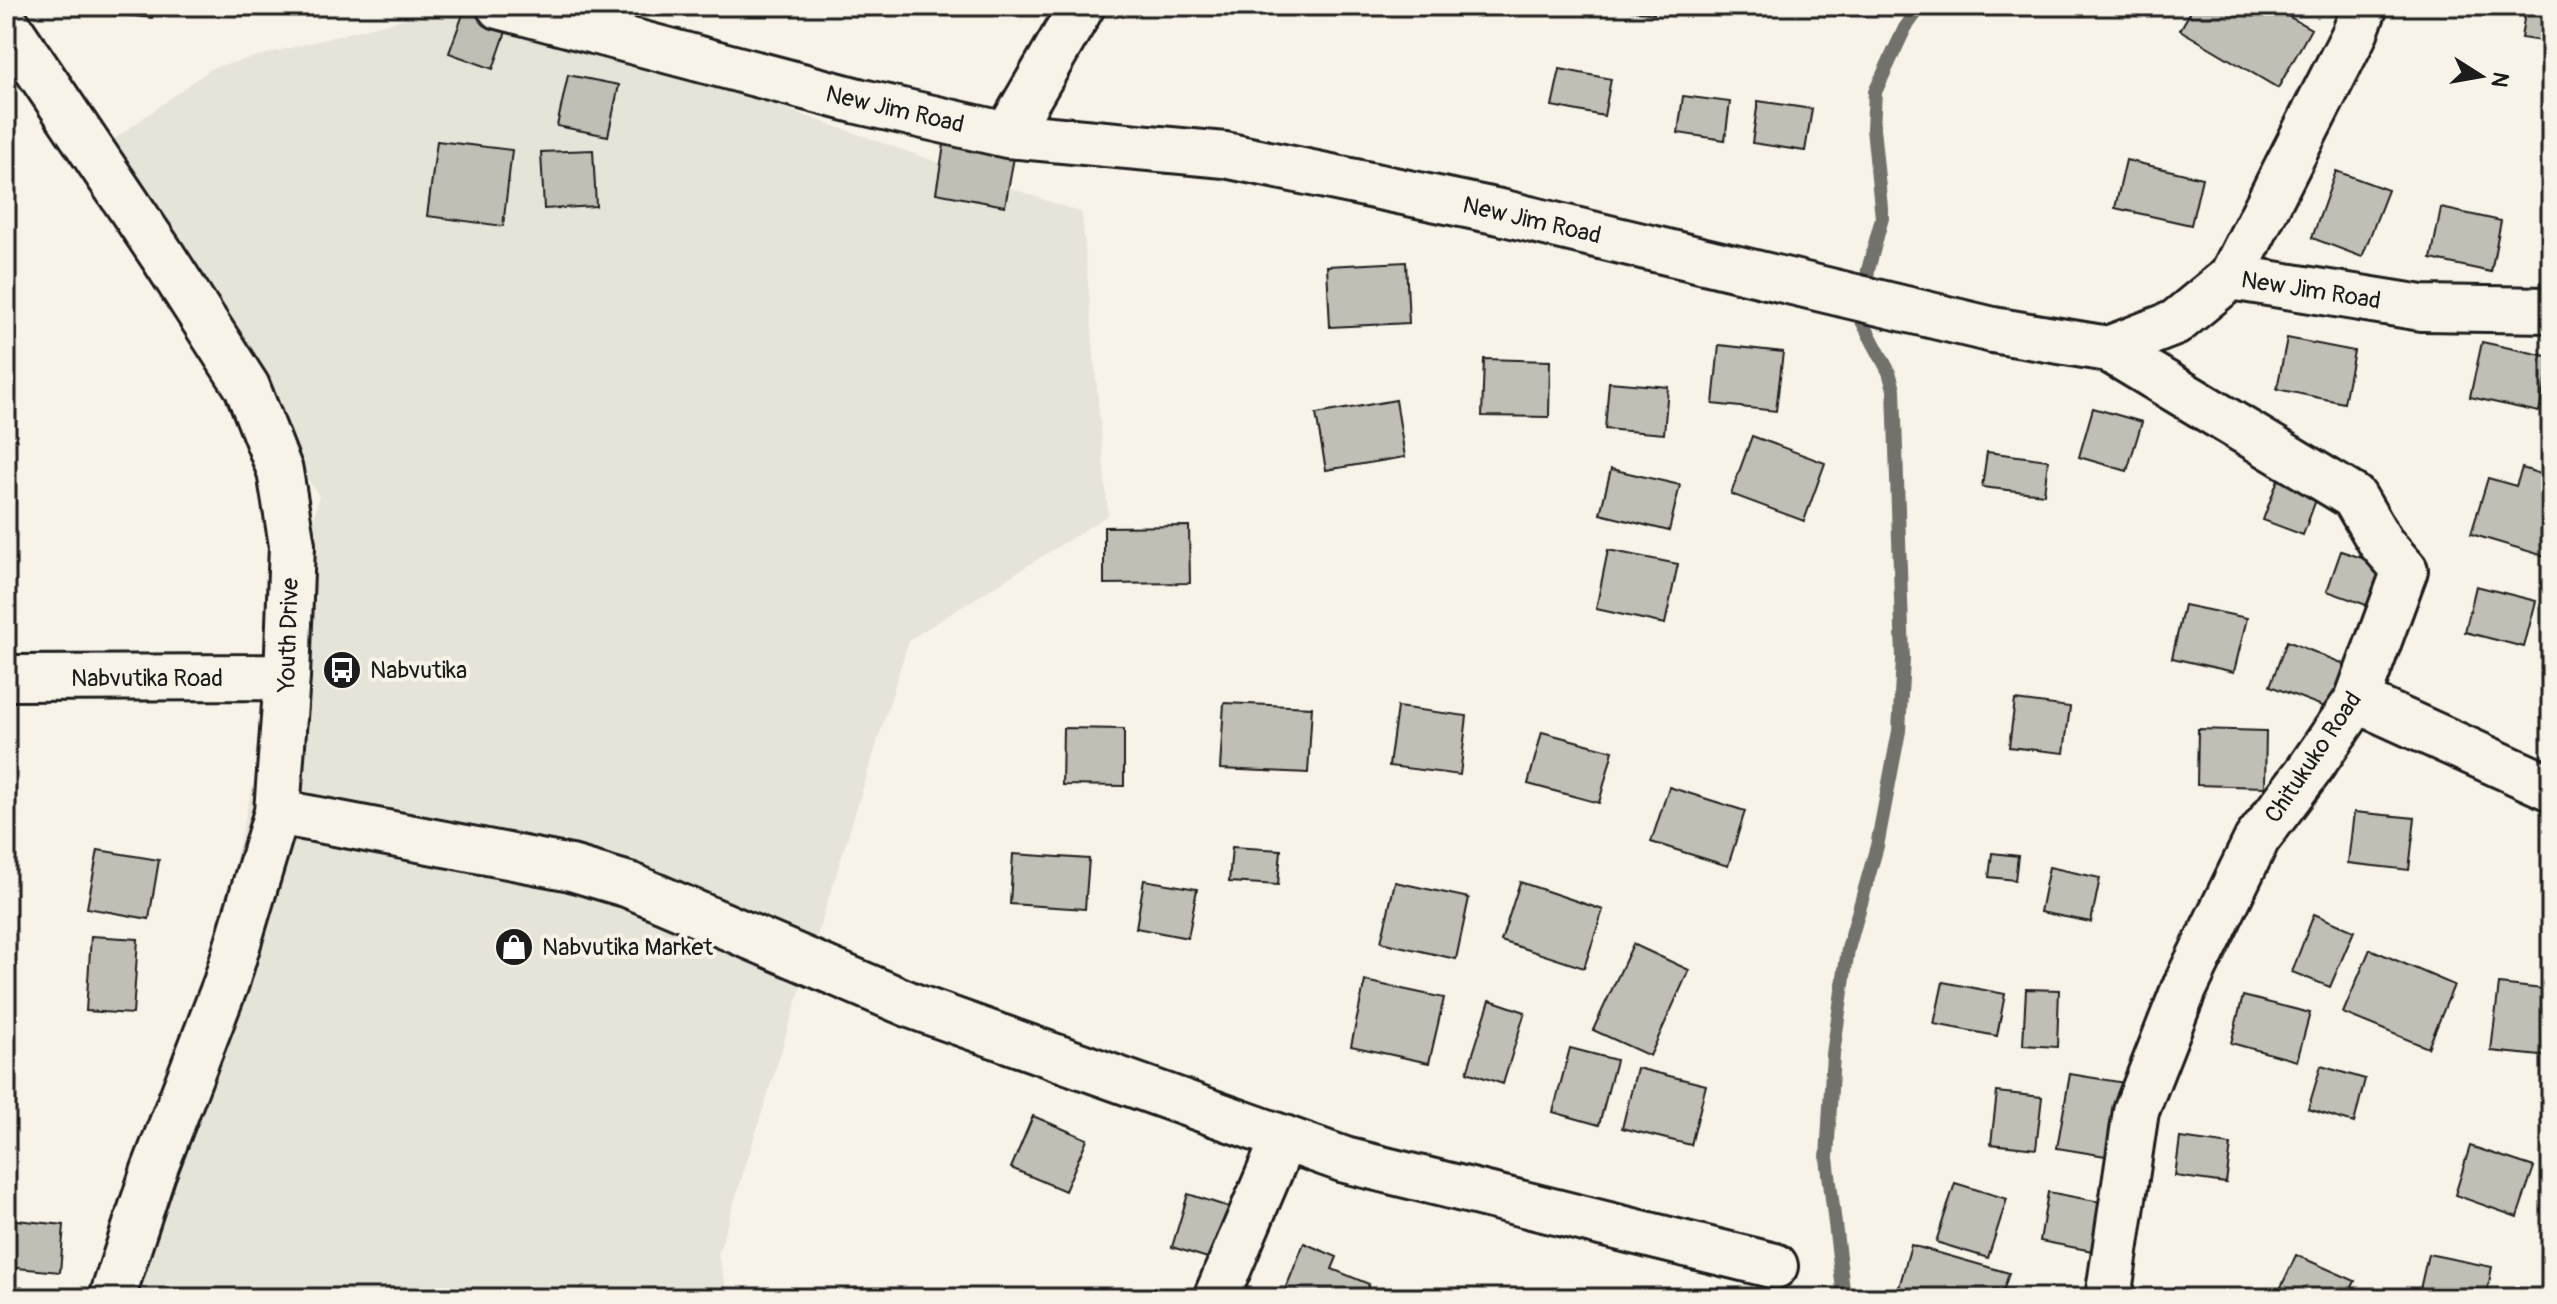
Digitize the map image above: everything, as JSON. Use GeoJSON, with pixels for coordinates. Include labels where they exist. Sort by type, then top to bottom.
{"type":"FeatureCollection","features":[{"type":"Feature","properties":{"kind":"street","name":"New Jim Road"},"geometry":{"type":"LineString","coordinates":[[499,6],[858,101],[1007,135],[1225,155],[1515,215],[1993,330],[2108,349],[2175,323],[2231,277],[2422,308],[2551,310]]}},
{"type":"Feature","properties":{"kind":"street"},"geometry":{"type":"LineString","coordinates":[[1007,135],[1082,6]]}},
{"type":"Feature","properties":{"kind":"street"},"geometry":{"type":"LineString","coordinates":[[2231,277],[2354,35],[2365,6]]}},
{"type":"Feature","properties":{"kind":"street","name":"Youth Drive"},"geometry":{"type":"LineString","coordinates":[[6,23],[247,387],[280,471],[292,545],[287,677],[277,812],[226,983],[153,1173],[112,1298]]}},
{"type":"Feature","properties":{"kind":"street","name":"Chitukuko Road"},"geometry":{"type":"LineString","coordinates":[[2108,349],[2354,497],[2381,543],[2405,570],[2357,700],[2257,839],[2184,989],[2136,1111],[2108,1298]]}},
{"type":"Feature","properties":{"kind":"street","name":"Nabvutika Road"},"geometry":{"type":"LineString","coordinates":[[6,678],[287,677]]}},
{"type":"Feature","properties":{"kind":"street"},"geometry":{"type":"LineString","coordinates":[[2357,700],[2551,788]]}},
{"type":"Feature","properties":{"kind":"street"},"geometry":{"type":"LineString","coordinates":[[277,812],[571,868],[629,885],[913,1006],[1345,1160],[1775,1266]]}},
{"type":"Feature","properties":{"kind":"street"},"geometry":{"type":"LineString","coordinates":[[1216,1298],[1284,1138]]}},
{"type":"Feature","properties":{"kind":"shaded area","name":"Nabvutika Market"},"geometry":{"type":"Polygon","coordinates":[[[454,6],[494,6],[1082,213],[1108,515],[909,640],[718,1254],[729,1298],[135,1298],[319,496],[94,154],[212,68],[454,6]]]}},
{"type":"Feature","properties":{"kind":"building"},"geometry":{"type":"Polygon","coordinates":[[[80,6],[154,6],[152,18],[79,10],[80,6]]]}},
{"type":"Feature","properties":{"kind":"building"},"geometry":{"type":"Polygon","coordinates":[[[466,6],[510,20],[493,69],[449,53],[466,6]]]}},
{"type":"Feature","properties":{"kind":"building"},"geometry":{"type":"Polygon","coordinates":[[[1603,6],[1655,6],[1654,14],[1603,6]]]}},
{"type":"Feature","properties":{"kind":"building"},"geometry":{"type":"Polygon","coordinates":[[[2194,6],[2270,6],[2311,29],[2278,88],[2180,30],[2194,6]]]}},
{"type":"Feature","properties":{"kind":"building"},"geometry":{"type":"Polygon","coordinates":[[[2526,6],[2551,6],[2549,42],[2521,38],[2526,6]]]}},
{"type":"Feature","properties":{"kind":"building"},"geometry":{"type":"Polygon","coordinates":[[[1560,69],[1611,79],[1604,116],[1552,106],[1560,69]]]}},
{"type":"Feature","properties":{"kind":"building"},"geometry":{"type":"Polygon","coordinates":[[[568,75],[619,85],[608,136],[557,126],[568,75]]]}},
{"type":"Feature","properties":{"kind":"building"},"geometry":{"type":"Polygon","coordinates":[[[1683,96],[1730,102],[1725,140],[1678,133],[1683,96]]]}},
{"type":"Feature","properties":{"kind":"building"},"geometry":{"type":"Polygon","coordinates":[[[1758,101],[1812,109],[1805,151],[1752,143],[1758,101]]]}},
{"type":"Feature","properties":{"kind":"building"},"geometry":{"type":"Polygon","coordinates":[[[946,133],[1016,146],[1005,206],[936,193],[946,133]]]}},
{"type":"Feature","properties":{"kind":"building"},"geometry":{"type":"Polygon","coordinates":[[[437,141],[512,150],[503,226],[427,216],[437,141]]]}},
{"type":"Feature","properties":{"kind":"building"},"geometry":{"type":"Polygon","coordinates":[[[593,150],[596,206],[544,209],[541,152],[593,150]]]}},
{"type":"Feature","properties":{"kind":"building"},"geometry":{"type":"Polygon","coordinates":[[[2126,160],[2202,178],[2191,225],[2115,208],[2126,160]]]}},
{"type":"Feature","properties":{"kind":"building"},"geometry":{"type":"Polygon","coordinates":[[[2336,171],[2388,190],[2362,257],[2312,238],[2336,171]]]}},
{"type":"Feature","properties":{"kind":"building"},"geometry":{"type":"Polygon","coordinates":[[[2441,208],[2501,221],[2491,272],[2431,259],[2441,208]]]}},
{"type":"Feature","properties":{"kind":"building"},"geometry":{"type":"Polygon","coordinates":[[[1406,262],[1409,323],[1330,327],[1327,266],[1406,262]]]}},
{"type":"Feature","properties":{"kind":"building"},"geometry":{"type":"Polygon","coordinates":[[[2287,338],[2354,351],[2344,403],[2277,389],[2287,338]]]}},
{"type":"Feature","properties":{"kind":"building"},"geometry":{"type":"Polygon","coordinates":[[[2482,342],[2551,357],[2539,412],[2470,397],[2482,342]]]}},
{"type":"Feature","properties":{"kind":"building"},"geometry":{"type":"Polygon","coordinates":[[[1719,345],[1783,352],[1776,411],[1713,404],[1719,345]]]}},
{"type":"Feature","properties":{"kind":"building"},"geometry":{"type":"Polygon","coordinates":[[[1484,359],[1550,361],[1549,417],[1482,416],[1484,359]]]}},
{"type":"Feature","properties":{"kind":"building"},"geometry":{"type":"Polygon","coordinates":[[[1609,382],[1668,387],[1664,434],[1605,429],[1609,382]]]}},
{"type":"Feature","properties":{"kind":"building"},"geometry":{"type":"Polygon","coordinates":[[[1396,400],[1405,457],[1326,470],[1316,414],[1396,400]]]}},
{"type":"Feature","properties":{"kind":"building"},"geometry":{"type":"Polygon","coordinates":[[[2093,408],[2142,422],[2127,471],[2079,457],[2093,408]]]}},
{"type":"Feature","properties":{"kind":"building"},"geometry":{"type":"Polygon","coordinates":[[[1752,436],[1825,463],[1804,521],[1731,494],[1752,436]]]}},
{"type":"Feature","properties":{"kind":"building"},"geometry":{"type":"Polygon","coordinates":[[[1987,452],[2048,460],[2044,494],[1982,487],[1987,452]]]}},
{"type":"Feature","properties":{"kind":"building"},"geometry":{"type":"Polygon","coordinates":[[[2522,468],[2550,477],[2546,491],[2551,493],[2551,558],[2471,534],[2488,478],[2516,486],[2522,468]]]}},
{"type":"Feature","properties":{"kind":"building"},"geometry":{"type":"Polygon","coordinates":[[[1611,469],[1680,485],[1669,531],[1600,514],[1611,469]]]}},
{"type":"Feature","properties":{"kind":"building"},"geometry":{"type":"Polygon","coordinates":[[[2280,474],[2320,489],[2303,535],[2263,520],[2280,474]]]}},
{"type":"Feature","properties":{"kind":"building"},"geometry":{"type":"Polygon","coordinates":[[[1189,526],[1190,583],[1104,584],[1104,527],[1189,526]]]}},
{"type":"Feature","properties":{"kind":"building"},"geometry":{"type":"Polygon","coordinates":[[[1608,550],[1678,564],[1665,624],[1596,609],[1608,550]]]}},
{"type":"Feature","properties":{"kind":"building"},"geometry":{"type":"Polygon","coordinates":[[[2341,551],[2398,570],[2383,611],[2327,591],[2341,551]]]}},
{"type":"Feature","properties":{"kind":"building"},"geometry":{"type":"Polygon","coordinates":[[[2476,586],[2536,601],[2524,647],[2465,632],[2476,586]]]}},
{"type":"Feature","properties":{"kind":"building"},"geometry":{"type":"Polygon","coordinates":[[[2184,605],[2247,618],[2234,672],[2172,658],[2184,605]]]}},
{"type":"Feature","properties":{"kind":"building"},"geometry":{"type":"Polygon","coordinates":[[[2287,641],[2352,667],[2335,711],[2270,686],[2287,641]]]}},
{"type":"Feature","properties":{"kind":"building"},"geometry":{"type":"Polygon","coordinates":[[[2015,700],[2070,707],[2064,753],[2009,747],[2015,700]]]}},
{"type":"Feature","properties":{"kind":"building"},"geometry":{"type":"Polygon","coordinates":[[[1224,703],[1312,707],[1308,773],[1220,769],[1224,703]]]}},
{"type":"Feature","properties":{"kind":"building"},"geometry":{"type":"Polygon","coordinates":[[[1397,707],[1467,716],[1460,775],[1389,766],[1397,707]]]}},
{"type":"Feature","properties":{"kind":"building"},"geometry":{"type":"Polygon","coordinates":[[[1063,728],[1124,729],[1124,786],[1062,785],[1063,728]]]}},
{"type":"Feature","properties":{"kind":"building"},"geometry":{"type":"Polygon","coordinates":[[[2198,729],[2266,731],[2265,787],[2197,785],[2198,729]]]}},
{"type":"Feature","properties":{"kind":"building"},"geometry":{"type":"Polygon","coordinates":[[[1542,732],[1613,751],[1599,803],[1528,784],[1542,732]]]}},
{"type":"Feature","properties":{"kind":"building"},"geometry":{"type":"Polygon","coordinates":[[[1669,787],[1745,811],[1728,866],[1651,842],[1669,787]]]}},
{"type":"Feature","properties":{"kind":"building"},"geometry":{"type":"Polygon","coordinates":[[[2354,812],[2415,818],[2409,870],[2348,863],[2354,812]]]}},
{"type":"Feature","properties":{"kind":"building"},"geometry":{"type":"Polygon","coordinates":[[[1232,847],[1281,850],[1278,885],[1229,882],[1232,847]]]}},
{"type":"Feature","properties":{"kind":"building"},"geometry":{"type":"Polygon","coordinates":[[[98,850],[159,860],[149,919],[87,908],[98,850]]]}},
{"type":"Feature","properties":{"kind":"building"},"geometry":{"type":"Polygon","coordinates":[[[1992,853],[2018,856],[2015,880],[1989,877],[1992,853]]]}},
{"type":"Feature","properties":{"kind":"building"},"geometry":{"type":"Polygon","coordinates":[[[1013,854],[1089,859],[1085,909],[1010,904],[1013,854]]]}},
{"type":"Feature","properties":{"kind":"building"},"geometry":{"type":"Polygon","coordinates":[[[2049,867],[2100,878],[2091,922],[2040,912],[2049,867]]]}},
{"type":"Feature","properties":{"kind":"building"},"geometry":{"type":"Polygon","coordinates":[[[1144,880],[1197,889],[1188,938],[1136,928],[1144,880]]]}},
{"type":"Feature","properties":{"kind":"building"},"geometry":{"type":"Polygon","coordinates":[[[1395,882],[1469,898],[1456,959],[1381,942],[1395,882]]]}},
{"type":"Feature","properties":{"kind":"building"},"geometry":{"type":"Polygon","coordinates":[[[1520,882],[1603,910],[1584,968],[1501,941],[1520,882]]]}},
{"type":"Feature","properties":{"kind":"building"},"geometry":{"type":"Polygon","coordinates":[[[2314,914],[2354,931],[2330,987],[2292,972],[2314,914]]]}},
{"type":"Feature","properties":{"kind":"building"},"geometry":{"type":"Polygon","coordinates":[[[91,936],[138,939],[133,1014],[86,1011],[91,936]]]}},
{"type":"Feature","properties":{"kind":"building"},"geometry":{"type":"Polygon","coordinates":[[[1633,944],[1689,970],[1650,1056],[1593,1030],[1633,944]]]}},
{"type":"Feature","properties":{"kind":"building"},"geometry":{"type":"Polygon","coordinates":[[[2370,949],[2454,985],[2428,1048],[2343,1013],[2370,949]]]}},
{"type":"Feature","properties":{"kind":"building"},"geometry":{"type":"Polygon","coordinates":[[[1365,981],[1444,998],[1429,1063],[1351,1046],[1365,981]]]}},
{"type":"Feature","properties":{"kind":"building"},"geometry":{"type":"Polygon","coordinates":[[[1943,982],[2005,994],[1997,1036],[1934,1024],[1943,982]]]}},
{"type":"Feature","properties":{"kind":"building"},"geometry":{"type":"Polygon","coordinates":[[[2499,984],[2551,990],[2551,1057],[2491,1051],[2499,984]]]}},
{"type":"Feature","properties":{"kind":"building"},"geometry":{"type":"Polygon","coordinates":[[[2026,989],[2059,990],[2057,1047],[2023,1045],[2026,989]]]}},
{"type":"Feature","properties":{"kind":"building"},"geometry":{"type":"Polygon","coordinates":[[[2243,996],[2310,1013],[2297,1061],[2231,1043],[2243,996]]]}},
{"type":"Feature","properties":{"kind":"building"},"geometry":{"type":"Polygon","coordinates":[[[1490,1000],[1525,1012],[1503,1084],[1467,1072],[1490,1000]]]}},
{"type":"Feature","properties":{"kind":"building"},"geometry":{"type":"Polygon","coordinates":[[[1570,1048],[1616,1060],[1599,1125],[1553,1112],[1570,1048]]]}},
{"type":"Feature","properties":{"kind":"building"},"geometry":{"type":"Polygon","coordinates":[[[2321,1066],[2365,1079],[2354,1123],[2308,1109],[2321,1066]]]}},
{"type":"Feature","properties":{"kind":"building"},"geometry":{"type":"Polygon","coordinates":[[[1637,1068],[1706,1085],[1691,1145],[1622,1128],[1637,1068]]]}},
{"type":"Feature","properties":{"kind":"building"},"geometry":{"type":"Polygon","coordinates":[[[2070,1074],[2125,1083],[2112,1157],[2057,1148],[2070,1074]]]}},
{"type":"Feature","properties":{"kind":"building"},"geometry":{"type":"Polygon","coordinates":[[[1997,1092],[2042,1097],[2036,1149],[1991,1144],[1997,1092]]]}},
{"type":"Feature","properties":{"kind":"building"},"geometry":{"type":"Polygon","coordinates":[[[1033,1116],[1087,1139],[1065,1191],[1011,1168],[1033,1116]]]}},
{"type":"Feature","properties":{"kind":"building"},"geometry":{"type":"Polygon","coordinates":[[[2180,1138],[2231,1145],[2226,1183],[2175,1176],[2180,1138]]]}},
{"type":"Feature","properties":{"kind":"building"},"geometry":{"type":"Polygon","coordinates":[[[2470,1146],[2534,1167],[2517,1217],[2455,1195],[2470,1146]]]}},
{"type":"Feature","properties":{"kind":"building"},"geometry":{"type":"Polygon","coordinates":[[[1955,1183],[2007,1199],[1988,1258],[1936,1242],[1955,1183]]]}},
{"type":"Feature","properties":{"kind":"building"},"geometry":{"type":"Polygon","coordinates":[[[2048,1192],[2111,1204],[2103,1253],[2040,1241],[2048,1192]]]}},
{"type":"Feature","properties":{"kind":"building"},"geometry":{"type":"Polygon","coordinates":[[[1188,1194],[1241,1211],[1224,1263],[1172,1247],[1188,1194]]]}},
{"type":"Feature","properties":{"kind":"building"},"geometry":{"type":"Polygon","coordinates":[[[6,1219],[64,1225],[60,1272],[6,1267],[6,1219]]]}},
{"type":"Feature","properties":{"kind":"building"},"geometry":{"type":"Polygon","coordinates":[[[1304,1243],[1337,1257],[1332,1269],[1369,1284],[1364,1298],[1282,1298],[1304,1243]]]}},
{"type":"Feature","properties":{"kind":"building"},"geometry":{"type":"Polygon","coordinates":[[[1911,1245],[2009,1273],[2001,1298],[1896,1298],[1911,1245]]]}},
{"type":"Feature","properties":{"kind":"building"},"geometry":{"type":"Polygon","coordinates":[[[2428,1254],[2492,1267],[2486,1298],[2418,1298],[2428,1254]]]}},
{"type":"Feature","properties":{"kind":"building"},"geometry":{"type":"Polygon","coordinates":[[[2296,1255],[2355,1281],[2347,1298],[2276,1298],[2296,1255]]]}},
{"type":"Feature","properties":{"kind":"waterway"},"geometry":{"type":"LineString","coordinates":[[1844,1298],[1827,1158],[1833,1054],[1848,949],[1877,846],[1899,731],[1903,659],[1894,389],[1889,372],[1862,321],[1868,270],[1882,218],[1873,128],[1875,92],[1905,28],[1921,6]]}},
{"type":"Feature","properties":{"kind":"place","name":"Nabvutika"},"geometry":{"type":"Point","coordinates":[342,670]}},
{"type":"Feature","properties":{"kind":"place","name":"Nabvutika Market"},"geometry":{"type":"Point","coordinates":[514,947]}}]}
